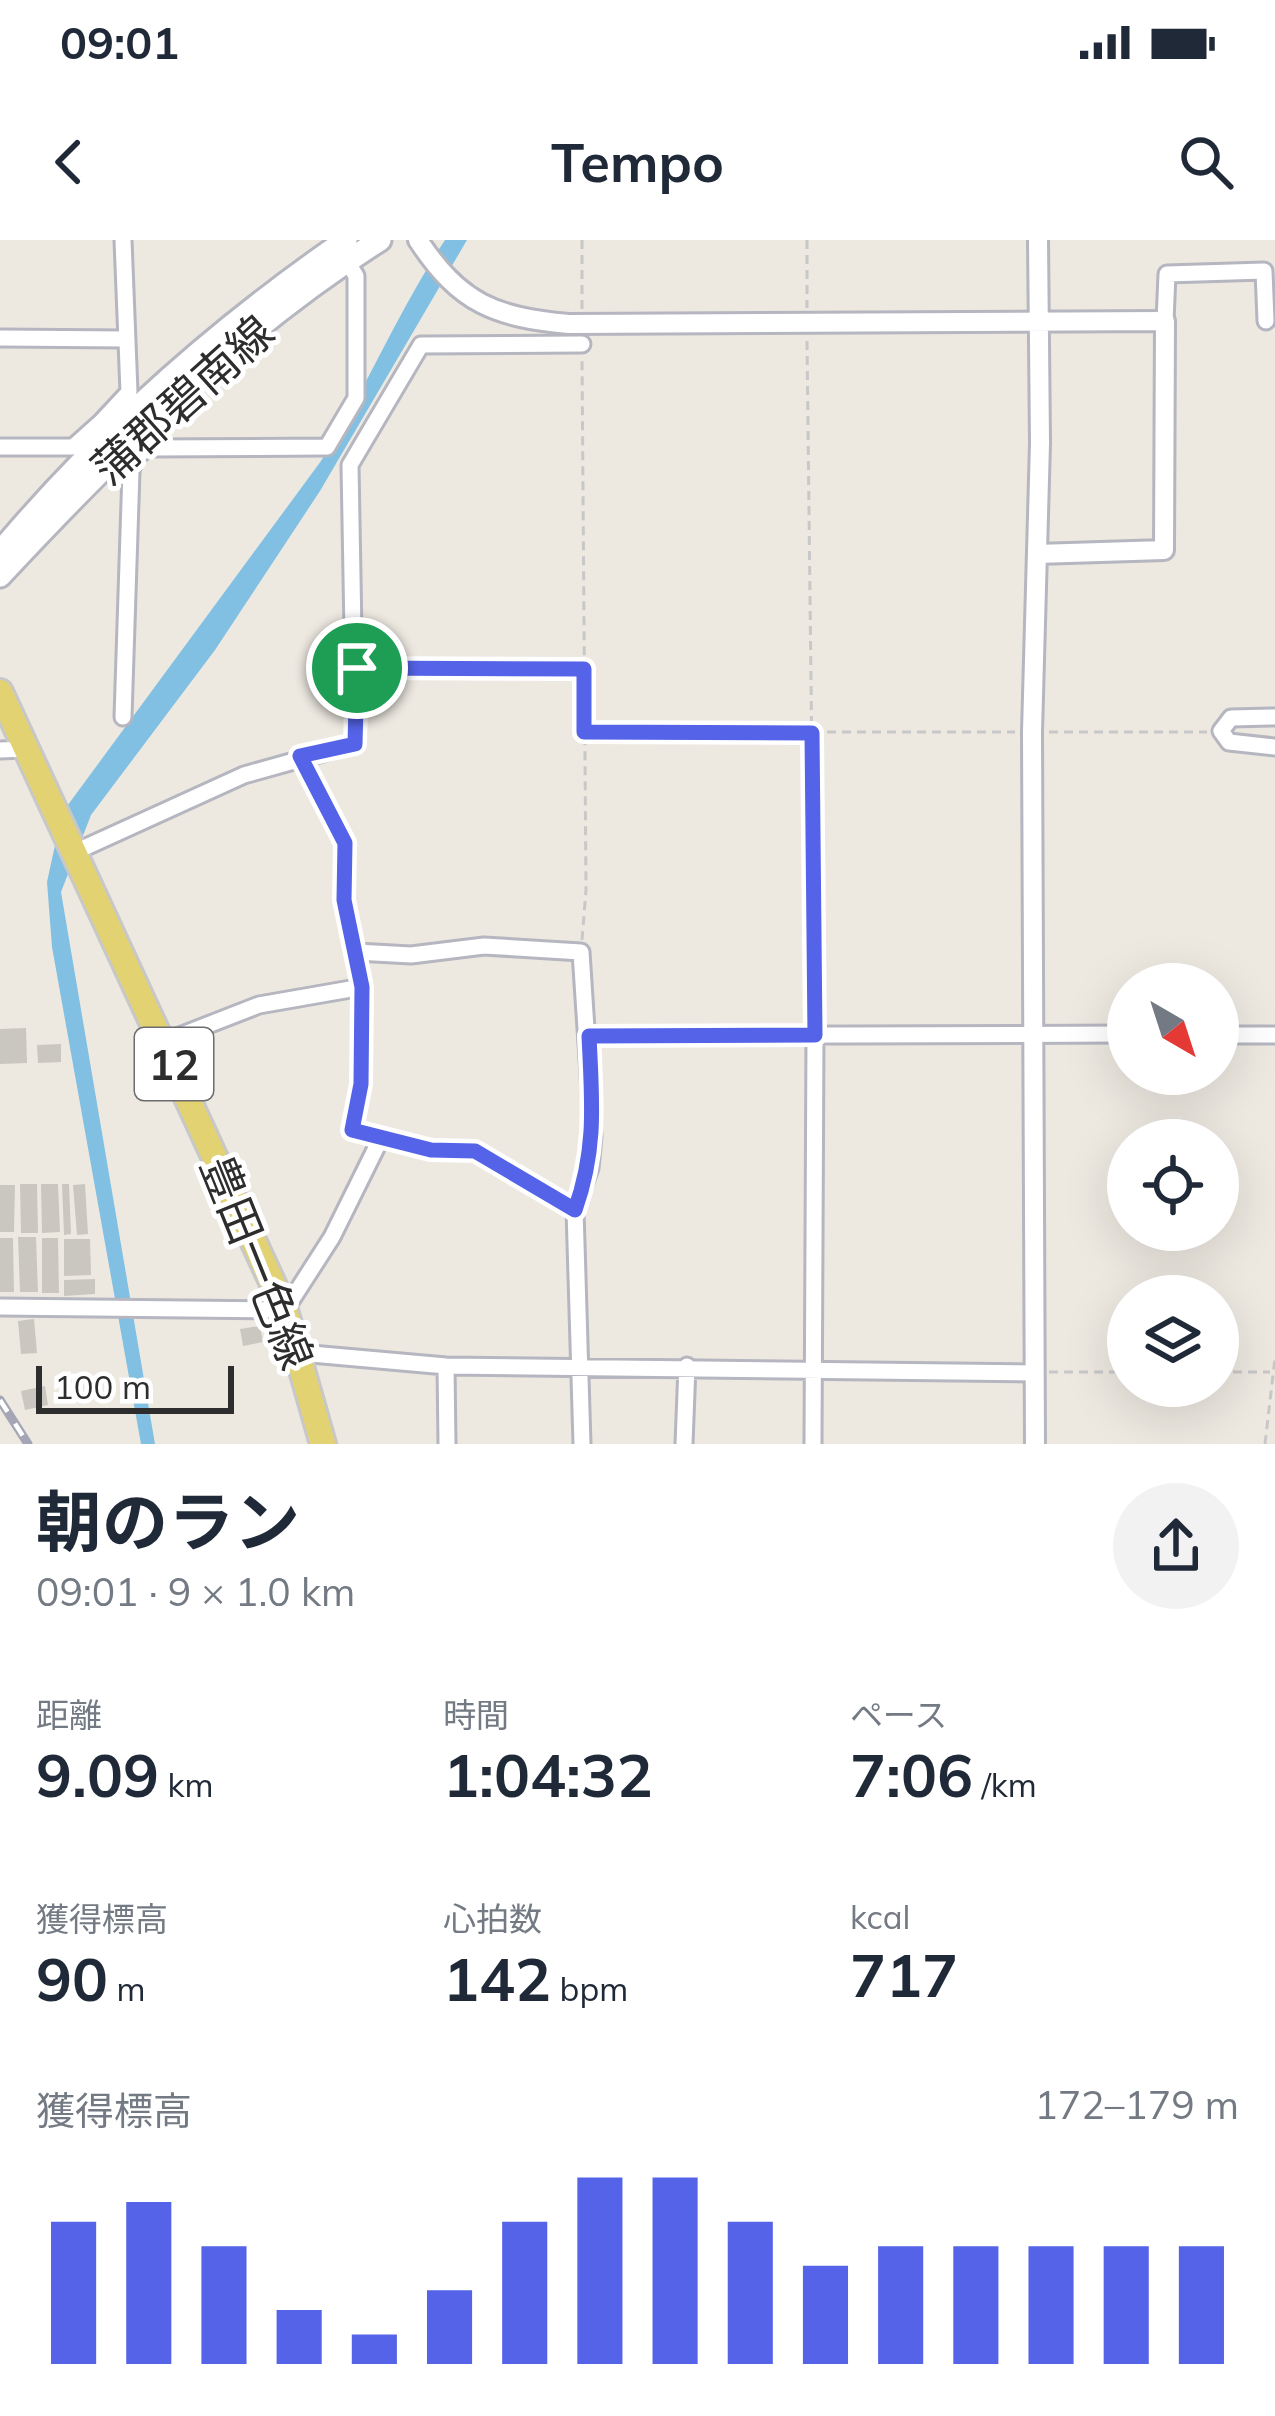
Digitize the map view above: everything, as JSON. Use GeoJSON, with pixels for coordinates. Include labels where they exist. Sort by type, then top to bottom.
{"type":"FeatureCollection","features":[{"type":"Feature","properties":{"kind":"main road","name":"蒲郡碧南線"},"geometry":{"type":"LineString","coordinates":[[0,552],[264,301],[346,251],[380,240]]}},
{"type":"Feature","properties":{"kind":"main road","name":"蒲郡碧南線"},"geometry":{"type":"LineString","coordinates":[[0,576],[118,438]]}},
{"type":"Feature","properties":{"kind":"main road","name":"豊田一色線"},"geometry":{"type":"LineString","coordinates":[[0,692],[12,749],[75,852],[285,1310],[323,1444]]}},
{"type":"Feature","properties":{"kind":"street"},"geometry":{"type":"LineString","coordinates":[[123,240],[129,392],[118,438],[131,471],[123,717]]}},
{"type":"Feature","properties":{"kind":"street"},"geometry":{"type":"LineString","coordinates":[[418,240],[438,269],[481,305],[582,334]]}},
{"type":"Feature","properties":{"kind":"street"},"geometry":{"type":"LineString","coordinates":[[1035,1444],[1031,732],[1038,240]]}},
{"type":"Feature","properties":{"kind":"street"},"geometry":{"type":"LineString","coordinates":[[0,447],[73,447],[118,438],[148,448],[328,447],[356,398],[356,276],[346,251]]}},
{"type":"Feature","properties":{"kind":"street"},"geometry":{"type":"LineString","coordinates":[[1036,554],[1164,550],[1167,274],[1264,271],[1266,321]]}},
{"type":"Feature","properties":{"kind":"street"},"geometry":{"type":"LineString","coordinates":[[75,852],[244,776],[300,756],[355,744],[350,465],[421,345],[807,324],[1165,321]]}},
{"type":"Feature","properties":{"kind":"street"},"geometry":{"type":"LineString","coordinates":[[0,338],[126,339]]}},
{"type":"Feature","properties":{"kind":"street"},"geometry":{"type":"LineString","coordinates":[[1275,717],[1231,718],[1222,731],[1229,742],[1275,747]]}},
{"type":"Feature","properties":{"kind":"street"},"geometry":{"type":"LineString","coordinates":[[300,756],[345,843],[344,900],[362,987],[361,1084],[352,1130],[431,1150],[475,1151],[575,1210]]}},
{"type":"Feature","properties":{"kind":"street"},"geometry":{"type":"LineString","coordinates":[[356,952],[411,955],[484,946],[581,952],[593,1136],[590,1168],[575,1210],[582,1444]]}},
{"type":"Feature","properties":{"kind":"street"},"geometry":{"type":"LineString","coordinates":[[164,1042],[259,1005],[362,987]]}},
{"type":"Feature","properties":{"kind":"street"},"geometry":{"type":"LineString","coordinates":[[589,1036],[1107,1034]]}},
{"type":"Feature","properties":{"kind":"street"},"geometry":{"type":"LineString","coordinates":[[813,1444],[815,1035]]}},
{"type":"Feature","properties":{"kind":"street"},"geometry":{"type":"LineString","coordinates":[[1239,1035],[1275,1035]]}},
{"type":"Feature","properties":{"kind":"street"},"geometry":{"type":"LineString","coordinates":[[0,1306],[285,1310],[332,1237],[381,1138]]}},
{"type":"Feature","properties":{"kind":"street"},"geometry":{"type":"LineString","coordinates":[[300,1353],[446,1366],[1035,1373]]}},
{"type":"Feature","properties":{"kind":"street"},"geometry":{"type":"LineString","coordinates":[[446,1366],[447,1444]]}},
{"type":"Feature","properties":{"kind":"street"},"geometry":{"type":"LineString","coordinates":[[684,1444],[687,1366]]}},
{"type":"Feature","properties":{"kind":"path"},"geometry":{"type":"LineString","coordinates":[[581,240],[586,890],[581,952]]}},
{"type":"Feature","properties":{"kind":"path"},"geometry":{"type":"LineString","coordinates":[[807,240],[815,1035]]}},
{"type":"Feature","properties":{"kind":"path"},"geometry":{"type":"LineString","coordinates":[[357,668],[584,669]]}},
{"type":"Feature","properties":{"kind":"path"},"geometry":{"type":"LineString","coordinates":[[584,732],[1222,731]]}},
{"type":"Feature","properties":{"kind":"path"},"geometry":{"type":"LineString","coordinates":[[1264,1444],[1275,1358]]}},
{"type":"Feature","properties":{"kind":"path"},"geometry":{"type":"LineString","coordinates":[[1035,1373],[1107,1372]]}},
{"type":"Feature","properties":{"kind":"path"},"geometry":{"type":"LineString","coordinates":[[1239,1372],[1274,1372]]}},
{"type":"Feature","properties":{"kind":"water"},"geometry":{"type":"Polygon","coordinates":[[[445,240],[467,240],[320,491],[215,650],[91,815],[61,892],[155,1444],[141,1444],[52,947],[47,882],[62,813],[321,461],[445,240]]]}},
{"type":"Feature","properties":{"kind":"building"},"geometry":{"type":"Polygon","coordinates":[[[26,1028],[27,1063],[0,1064],[0,1029],[26,1028]]]}},
{"type":"Feature","properties":{"kind":"building"},"geometry":{"type":"Polygon","coordinates":[[[61,1044],[61,1062],[38,1063],[37,1045],[61,1044]]]}},
{"type":"Feature","properties":{"kind":"building"},"geometry":{"type":"Polygon","coordinates":[[[20,1184],[37,1184],[38,1233],[21,1233],[20,1184]]]}},
{"type":"Feature","properties":{"kind":"building"},"geometry":{"type":"Polygon","coordinates":[[[41,1184],[58,1184],[60,1232],[42,1233],[41,1184]]]}},
{"type":"Feature","properties":{"kind":"building"},"geometry":{"type":"Polygon","coordinates":[[[62,1184],[69,1184],[71,1234],[64,1235],[62,1184]]]}},
{"type":"Feature","properties":{"kind":"building"},"geometry":{"type":"Polygon","coordinates":[[[85,1184],[88,1234],[77,1235],[73,1185],[85,1184]]]}},
{"type":"Feature","properties":{"kind":"building"},"geometry":{"type":"Polygon","coordinates":[[[0,1185],[15,1185],[14,1232],[0,1232],[0,1185]]]}},
{"type":"Feature","properties":{"kind":"building"},"geometry":{"type":"Polygon","coordinates":[[[18,1237],[36,1237],[38,1292],[20,1292],[18,1237]]]}},
{"type":"Feature","properties":{"kind":"building"},"geometry":{"type":"Polygon","coordinates":[[[0,1238],[13,1238],[14,1292],[0,1292],[0,1238]]]}},
{"type":"Feature","properties":{"kind":"building"},"geometry":{"type":"Polygon","coordinates":[[[42,1238],[58,1238],[59,1293],[42,1293],[42,1238]]]}},
{"type":"Feature","properties":{"kind":"building"},"geometry":{"type":"Polygon","coordinates":[[[64,1239],[90,1239],[91,1275],[64,1276],[64,1239]]]}},
{"type":"Feature","properties":{"kind":"building"},"geometry":{"type":"Polygon","coordinates":[[[95,1279],[95,1294],[64,1296],[64,1280],[95,1279]]]}},
{"type":"Feature","properties":{"kind":"building"},"geometry":{"type":"Polygon","coordinates":[[[34,1319],[37,1353],[21,1354],[18,1321],[34,1319]]]}},
{"type":"Feature","properties":{"kind":"building"},"geometry":{"type":"Polygon","coordinates":[[[260,1326],[263,1342],[243,1346],[240,1329],[260,1326]]]}},
{"type":"Feature","properties":{"kind":"building"},"geometry":{"type":"Polygon","coordinates":[[[45,1386],[48,1405],[25,1410],[21,1391],[45,1386]]]}},
{"type":"Feature","properties":{"kind":"railway"},"geometry":{"type":"LineString","coordinates":[[0,1400],[28,1444]]}},
{"type":"Feature","properties":{"kind":"route"},"geometry":{"type":"LineString","coordinates":[[357,668],[584,669],[584,732],[812,733],[815,1035],[589,1036],[593,1136],[590,1168],[575,1210],[475,1151],[431,1150],[352,1130],[361,1084],[362,987],[344,900],[345,843],[300,756],[355,744],[357,668]]}}]}
